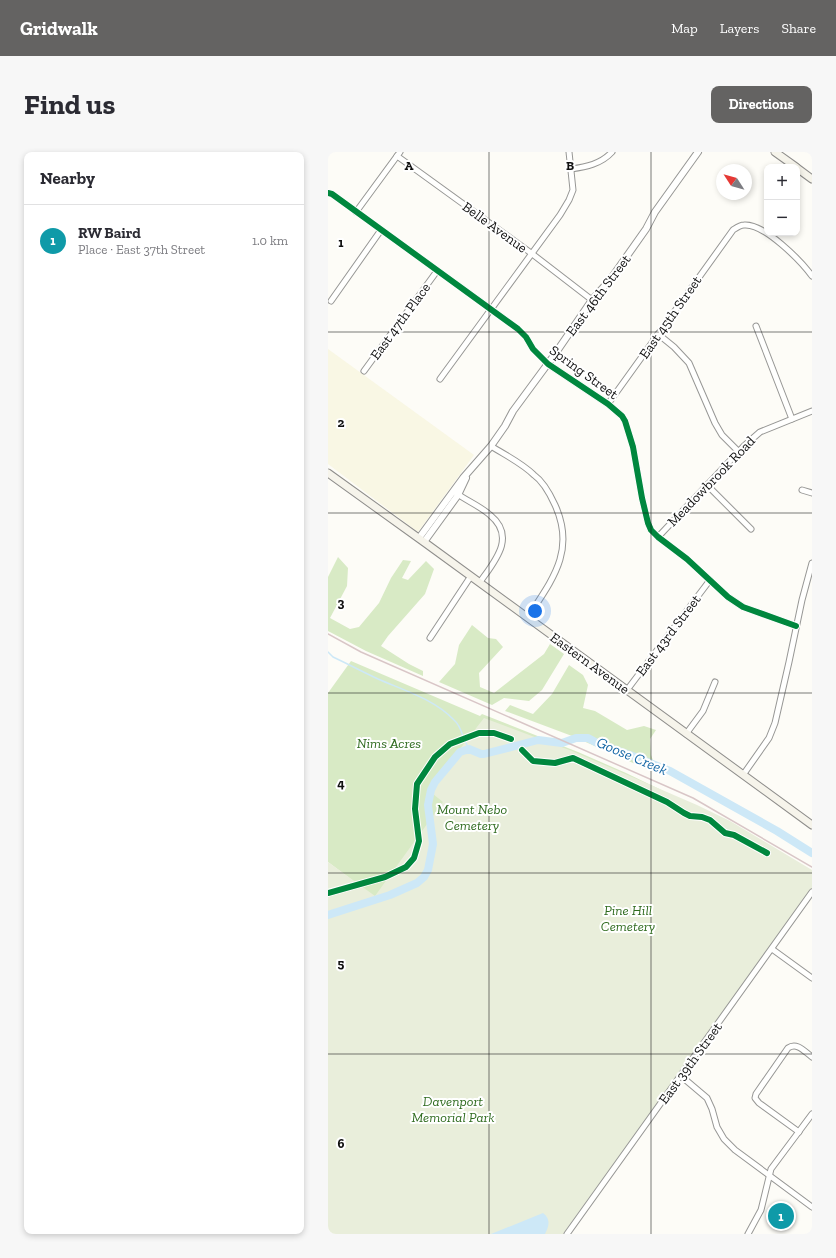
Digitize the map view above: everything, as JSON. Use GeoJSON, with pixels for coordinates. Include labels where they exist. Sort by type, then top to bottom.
{"type":"FeatureCollection","features":[{"type":"Feature","properties":{"kind":"main road"},"geometry":{"type":"LineString","coordinates":[[775,152],[791,164]]}},
{"type":"Feature","properties":{"kind":"main road"},"geometry":{"type":"LineString","coordinates":[[800,171],[812,179]]}},
{"type":"Feature","properties":{"kind":"main road","name":"Eastern Avenue"},"geometry":{"type":"LineString","coordinates":[[328,473],[480,582],[812,825]]}},
{"type":"Feature","properties":{"kind":"street"},"geometry":{"type":"LineString","coordinates":[[440,379],[569,200],[573,190],[569,152]]}},
{"type":"Feature","properties":{"kind":"street"},"geometry":{"type":"LineString","coordinates":[[571,169],[595,164],[607,158],[612,152]]}},
{"type":"Feature","properties":{"kind":"street","name":"East 46th Street"},"geometry":{"type":"LineString","coordinates":[[422,540],[477,461],[491,446],[505,426],[513,411],[548,364],[592,300],[646,229],[655,212],[698,152]]}},
{"type":"Feature","properties":{"kind":"street"},"geometry":{"type":"LineString","coordinates":[[356,212],[398,154]]}},
{"type":"Feature","properties":{"kind":"street","name":"Belle Avenue"},"geometry":{"type":"LineString","coordinates":[[398,154],[592,300]]}},
{"type":"Feature","properties":{"kind":"street","name":"Spring Street"},"geometry":{"type":"LineString","coordinates":[[328,193],[332,194],[522,333],[533,349],[548,364],[608,404],[622,416],[625,421],[633,448],[648,523],[651,530],[688,559],[728,596],[743,607],[796,626]]}},
{"type":"Feature","properties":{"kind":"street","name":"East 45th Street"},"geometry":{"type":"LineString","coordinates":[[608,404],[733,230],[745,225],[752,225],[791,252],[805,266],[812,276]]}},
{"type":"Feature","properties":{"kind":"street"},"geometry":{"type":"LineString","coordinates":[[331,301],[381,230]]}},
{"type":"Feature","properties":{"kind":"street","name":"East 47th Place"},"geometry":{"type":"LineString","coordinates":[[364,371],[437,271]]}},
{"type":"Feature","properties":{"kind":"street"},"geometry":{"type":"LineString","coordinates":[[756,326],[792,419]]}},
{"type":"Feature","properties":{"kind":"street"},"geometry":{"type":"LineString","coordinates":[[658,334],[674,347],[689,363],[715,423],[722,435],[739,452]]}},
{"type":"Feature","properties":{"kind":"street","name":"Meadowbrook Road"},"geometry":{"type":"LineString","coordinates":[[658,536],[760,432],[812,411]]}},
{"type":"Feature","properties":{"kind":"street"},"geometry":{"type":"LineString","coordinates":[[491,446],[534,474],[543,483],[553,501],[560,519],[562,538],[561,557],[552,581],[528,617]]}},
{"type":"Feature","properties":{"kind":"street"},"geometry":{"type":"LineString","coordinates":[[707,485],[751,529]]}},
{"type":"Feature","properties":{"kind":"street"},"geometry":{"type":"LineString","coordinates":[[802,490],[812,493]]}},
{"type":"Feature","properties":{"kind":"street"},"geometry":{"type":"LineString","coordinates":[[456,493],[489,514],[497,521],[501,532],[503,546],[496,560],[480,582]]}},
{"type":"Feature","properties":{"kind":"street"},"geometry":{"type":"LineString","coordinates":[[743,775],[769,738],[775,723],[802,600],[812,563]]}},
{"type":"Feature","properties":{"kind":"street"},"geometry":{"type":"LineString","coordinates":[[430,638],[471,576]]}},
{"type":"Feature","properties":{"kind":"street","name":"East 43rd Street"},"geometry":{"type":"LineString","coordinates":[[627,690],[710,580]]}},
{"type":"Feature","properties":{"kind":"street"},"geometry":{"type":"LineString","coordinates":[[686,734],[703,711],[715,682]]}},
{"type":"Feature","properties":{"kind":"street","name":"East 39th Street"},"geometry":{"type":"LineString","coordinates":[[567,1234],[812,892]]}},
{"type":"Feature","properties":{"kind":"street"},"geometry":{"type":"LineString","coordinates":[[772,949],[812,978]]}},
{"type":"Feature","properties":{"kind":"street"},"geometry":{"type":"LineString","coordinates":[[799,1132],[759,1103],[755,1098],[757,1091],[788,1048],[793,1045],[799,1047],[812,1056]]}},
{"type":"Feature","properties":{"kind":"street"},"geometry":{"type":"LineString","coordinates":[[680,1076],[707,1098],[717,1127],[724,1139],[735,1150],[812,1207]]}},
{"type":"Feature","properties":{"kind":"street"},"geometry":{"type":"LineString","coordinates":[[748,1234],[761,1210],[771,1169],[812,1114]]}},
{"type":"Feature","properties":{"kind":"shaded area"},"geometry":{"type":"Polygon","coordinates":[[[328,349],[474,455],[418,532],[328,464],[328,349]]]}},
{"type":"Feature","properties":{"kind":"green space"},"geometry":{"type":"Polygon","coordinates":[[[338,557],[348,568],[347,586],[330,618],[350,629],[359,627],[379,603],[391,578],[403,560],[411,561],[402,578],[408,580],[426,561],[434,569],[425,594],[381,646],[423,671],[423,676],[366,651],[328,631],[328,577],[338,557]]]}},
{"type":"Feature","properties":{"kind":"green space"},"geometry":{"type":"Polygon","coordinates":[[[472,625],[488,638],[496,639],[503,647],[479,673],[480,687],[494,693],[544,654],[550,644],[564,654],[542,690],[529,701],[504,698],[492,705],[439,682],[455,664],[459,645],[472,625]]]}},
{"type":"Feature","properties":{"kind":"green space"},"geometry":{"type":"Polygon","coordinates":[[[351,661],[480,716],[482,714],[578,752],[680,799],[433,900],[328,897],[364,889],[328,862],[328,693],[351,661]]]}},
{"type":"Feature","properties":{"kind":"green space"},"geometry":{"type":"Polygon","coordinates":[[[569,665],[583,675],[588,685],[583,708],[595,711],[627,730],[644,726],[656,730],[650,739],[651,755],[658,774],[572,736],[505,711],[510,705],[533,714],[552,694],[569,665]]]}},
{"type":"Feature","properties":{"kind":"green space"},"geometry":{"type":"Polygon","coordinates":[[[484,718],[572,751],[697,805],[730,821],[812,870],[812,889],[563,1234],[328,1234],[328,862],[375,896],[443,802],[428,790],[484,718]]]}},
{"type":"Feature","properties":{"kind":"water"},"geometry":{"type":"Polygon","coordinates":[[[543,1213],[546,1215],[548,1220],[548,1228],[545,1234],[491,1234],[543,1213]]]}},
{"type":"Feature","properties":{"kind":"waterway"},"geometry":{"type":"LineString","coordinates":[[328,652],[333,657],[437,706],[456,722],[460,727],[463,736]]}},
{"type":"Feature","properties":{"kind":"waterway","name":"Goose Creek"},"geometry":{"type":"LineString","coordinates":[[328,915],[390,895],[417,883],[424,877],[428,870],[433,844],[428,805],[431,790],[435,782],[460,752],[469,749],[484,754],[538,740],[562,743],[576,738],[588,738],[599,744],[670,771],[777,831],[812,853]]}},
{"type":"Feature","properties":{"kind":"waterway"},"geometry":{"type":"LineString","coordinates":[[465,741],[469,749]]}},
{"type":"Feature","properties":{"kind":"railway"},"geometry":{"type":"LineString","coordinates":[[328,634],[361,652],[693,798],[812,867]]}},
{"type":"Feature","properties":{"kind":"cycle path"},"geometry":{"type":"LineString","coordinates":[[328,193],[332,194],[518,329],[526,337],[533,349],[548,364],[608,404],[622,416],[633,447],[642,498],[651,530],[687,559],[728,597],[743,607],[796,626]]}},
{"type":"Feature","properties":{"kind":"cycle path"},"geometry":{"type":"LineString","coordinates":[[328,893],[385,877],[406,867],[414,858],[419,841],[415,809],[417,784],[435,757],[450,744],[479,733],[494,733],[511,739]]}},
{"type":"Feature","properties":{"kind":"cycle path"},"geometry":{"type":"LineString","coordinates":[[522,750],[533,761],[555,763],[573,758],[667,802],[690,816],[702,817],[710,820],[725,833],[734,835],[767,853]]}},
{"type":"Feature","properties":{"kind":"place","name":"RW Baird"},"geometry":{"type":"Point","coordinates":[781,1216]}},
{"type":"Feature","properties":{"kind":"park label","name":"Nims Acres"},"geometry":{"type":"Point","coordinates":[389,743]}},
{"type":"Feature","properties":{"kind":"park label","name":"Mount Nebo Cemetery"},"geometry":{"type":"Point","coordinates":[472,818]}},
{"type":"Feature","properties":{"kind":"park label","name":"Pine Hill Cemetery"},"geometry":{"type":"Point","coordinates":[628,918]}},
{"type":"Feature","properties":{"kind":"park label","name":"Davenport Memorial Park"},"geometry":{"type":"Point","coordinates":[453,1110]}}]}
